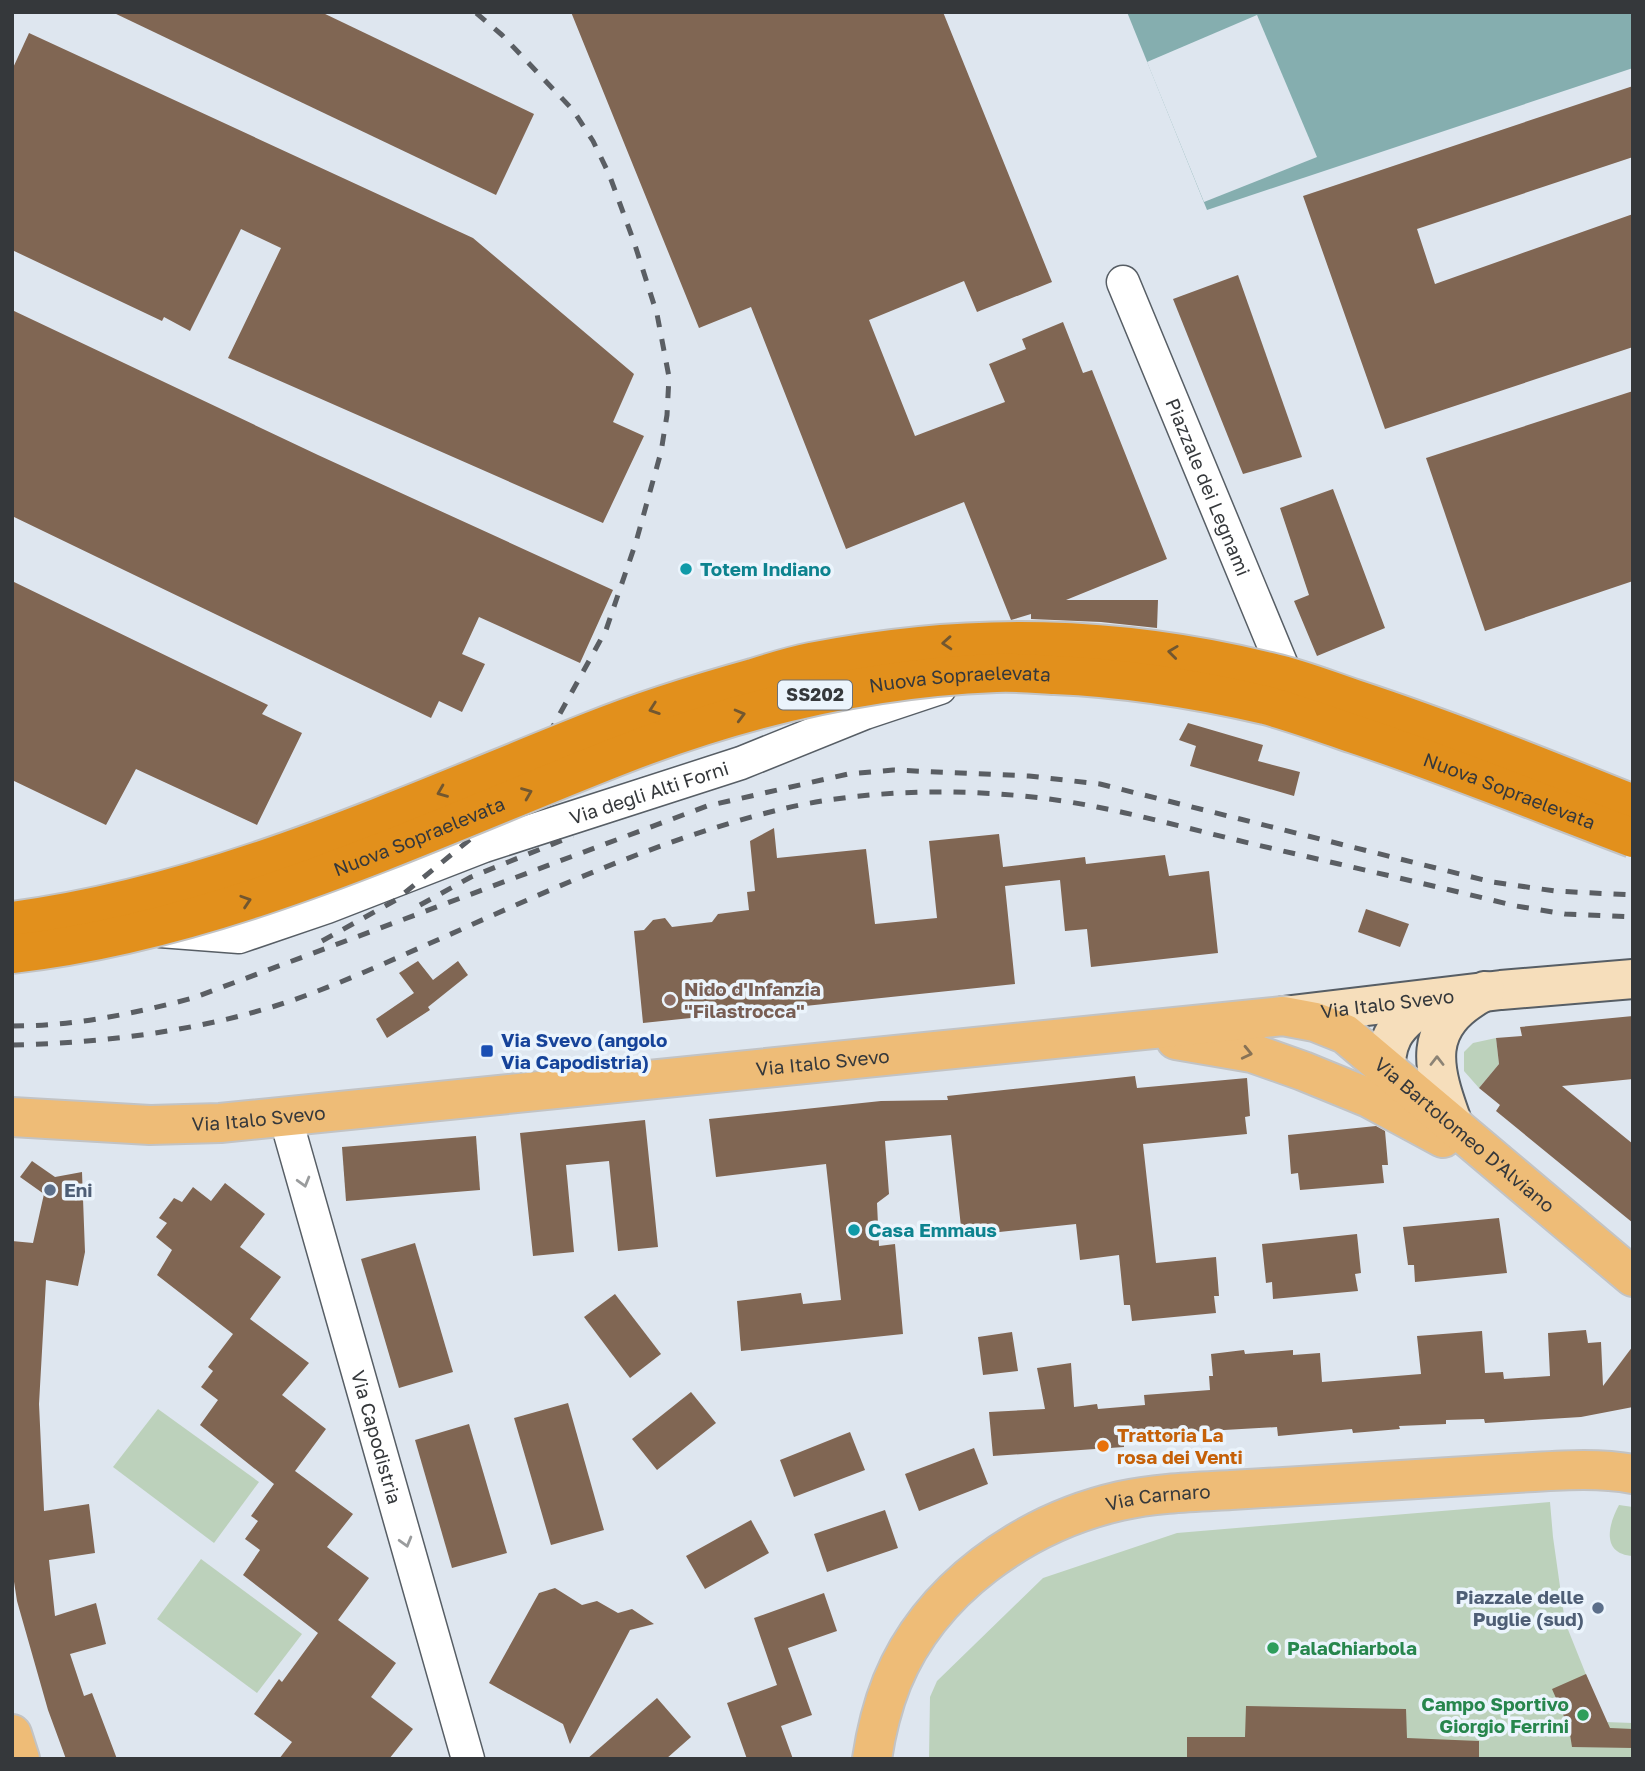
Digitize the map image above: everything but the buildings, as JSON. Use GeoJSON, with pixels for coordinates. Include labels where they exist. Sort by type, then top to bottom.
{"type":"FeatureCollection","features":[{"type":"Feature","properties":{"kind":"highway","name":"Nuova Sopraelevata"},"geometry":{"type":"LineString","coordinates":[[12,920],[125,900],[229,872],[336,833],[597,729],[710,690],[806,663],[932,644],[999,639],[1110,644],[1194,655],[1278,674],[1425,722],[1633,804]]}},
{"type":"Feature","properties":{"kind":"highway","name":"Nuova Sopraelevata"},"geometry":{"type":"LineString","coordinates":[[12,954],[43,951],[127,934],[239,903],[323,874],[620,755],[719,721],[809,696],[876,683],[999,673],[1111,677],[1194,690],[1269,706],[1415,754],[1633,838]]}},
{"type":"Feature","properties":{"kind":"main road","name":"Via Italo Svevo"},"geometry":{"type":"LineString","coordinates":[[12,1116],[150,1125],[220,1123],[507,1092],[1132,1032],[1485,991],[1633,979]]}},
{"type":"Feature","properties":{"kind":"main road"},"geometry":{"type":"LineString","coordinates":[[1454,1127],[1439,1086],[1437,1051],[1441,1033],[1450,1015],[1463,1003],[1485,991]]}},
{"type":"Feature","properties":{"kind":"main road"},"geometry":{"type":"LineString","coordinates":[[1401,1115],[1386,1096],[1384,1066],[1390,1040],[1413,1011],[1440,997]]}},
{"type":"Feature","properties":{"kind":"main road","name":"Via Bartolomeo D'Alviano"},"geometry":{"type":"LineString","coordinates":[[1283,1016],[1315,1023],[1345,1034],[1633,1277]]}},
{"type":"Feature","properties":{"kind":"main road"},"geometry":{"type":"LineString","coordinates":[[1132,1032],[1252,1053],[1324,1079],[1369,1098],[1503,1170]]}},
{"type":"Feature","properties":{"kind":"main road","name":"Via Carnaro"},"geometry":{"type":"LineString","coordinates":[[872,1759],[878,1725],[892,1682],[911,1643],[934,1611],[963,1582],[992,1559],[1019,1541],[1057,1522],[1122,1501],[1189,1493],[1576,1470],[1633,1474]]}},
{"type":"Feature","properties":{"kind":"main road"},"geometry":{"type":"LineString","coordinates":[[12,1734],[20,1759]]}},
{"type":"Feature","properties":{"kind":"street","name":"Piazzale dei Legnami"},"geometry":{"type":"LineString","coordinates":[[1124,282],[1293,692]]}},
{"type":"Feature","properties":{"kind":"street","name":"Via degli Alti Forni"},"geometry":{"type":"LineString","coordinates":[[12,920],[239,937],[327,907],[484,846],[741,763],[865,713],[938,688],[1044,674],[1108,673],[1215,680],[1293,692],[1459,759],[1633,823]]}},
{"type":"Feature","properties":{"kind":"street","name":"Via Capodistria"},"geometry":{"type":"LineString","coordinates":[[285,1116],[468,1759]]}},
{"type":"Feature","properties":{"kind":"shaded area"},"geometry":{"type":"Polygon","coordinates":[[[1127,12],[1633,12],[1633,68],[1207,210],[1127,12]]]}},
{"type":"Feature","properties":{"kind":"shaded area"},"geometry":{"type":"Polygon","coordinates":[[[1496,1038],[1499,1064],[1479,1088],[1464,1071],[1464,1052],[1473,1043],[1496,1038]]]}},
{"type":"Feature","properties":{"kind":"shaded area"},"geometry":{"type":"Polygon","coordinates":[[[158,1409],[259,1482],[214,1543],[113,1467],[158,1409]]]}},
{"type":"Feature","properties":{"kind":"shaded area","name":"PalaChiarbola"},"geometry":{"type":"Polygon","coordinates":[[[1550,1502],[1565,1622],[1605,1722],[1633,1723],[1633,1759],[929,1759],[930,1697],[937,1681],[1043,1578],[1177,1533],[1550,1502]]]}},
{"type":"Feature","properties":{"kind":"shaded area"},"geometry":{"type":"Polygon","coordinates":[[[1619,1505],[1633,1507],[1633,1556],[1616,1550],[1610,1537],[1612,1521],[1619,1505]]]}},
{"type":"Feature","properties":{"kind":"shaded area"},"geometry":{"type":"Polygon","coordinates":[[[201,1559],[302,1634],[257,1693],[157,1619],[201,1559]]]}},
{"type":"Feature","properties":{"kind":"pier"},"geometry":{"type":"Polygon","coordinates":[[[1257,15],[1317,157],[1204,202],[1147,62],[1257,15]]]}},
{"type":"Feature","properties":{"kind":"railway"},"geometry":{"type":"LineString","coordinates":[[322,941],[396,900],[474,836],[525,777],[606,630],[636,542],[661,452],[669,377],[657,314],[609,174],[593,141],[573,110],[502,35],[475,12]]}},
{"type":"Feature","properties":{"kind":"railway"},"geometry":{"type":"LineString","coordinates":[[12,1026],[103,1018],[193,998],[707,806],[848,774],[893,770],[1029,776],[1100,784],[1492,882],[1555,891],[1633,895]]}},
{"type":"Feature","properties":{"kind":"railway"},"geometry":{"type":"LineString","coordinates":[[12,1045],[112,1039],[211,1023],[275,1006],[359,974],[607,866],[691,835],[815,802],[895,793],[978,793],[1059,800],[1135,815],[1516,906],[1565,914],[1633,917]]}},
{"type":"Feature","properties":{"kind":"railway"},"geometry":{"type":"LineString","coordinates":[[420,905],[471,877],[573,836]]}},
{"type":"Feature","properties":{"kind":"place","name":"Totem Indiano"},"geometry":{"type":"Point","coordinates":[686,569]}},
{"type":"Feature","properties":{"kind":"place","name":"Nido d'Infanzia \"Filastrocca\""},"geometry":{"type":"Point","coordinates":[670,1000]}},
{"type":"Feature","properties":{"kind":"place","name":"Via Svevo (angolo Via Capodistria)"},"geometry":{"type":"Point","coordinates":[487,1051]}},
{"type":"Feature","properties":{"kind":"place","name":"Eni"},"geometry":{"type":"Point","coordinates":[50,1190]}},
{"type":"Feature","properties":{"kind":"place","name":"Casa Emmaus"},"geometry":{"type":"Point","coordinates":[854,1230]}},
{"type":"Feature","properties":{"kind":"place","name":"Trattoria La rosa dei Venti"},"geometry":{"type":"Point","coordinates":[1103,1446]}},
{"type":"Feature","properties":{"kind":"place","name":"Piazzale delle Puglie (sud)"},"geometry":{"type":"Point","coordinates":[1598,1608]}},
{"type":"Feature","properties":{"kind":"place","name":"PalaChiarbola"},"geometry":{"type":"Point","coordinates":[1273,1648]}},
{"type":"Feature","properties":{"kind":"place","name":"Campo Sportivo Giorgio Ferrini"},"geometry":{"type":"Point","coordinates":[1583,1715]}}]}
